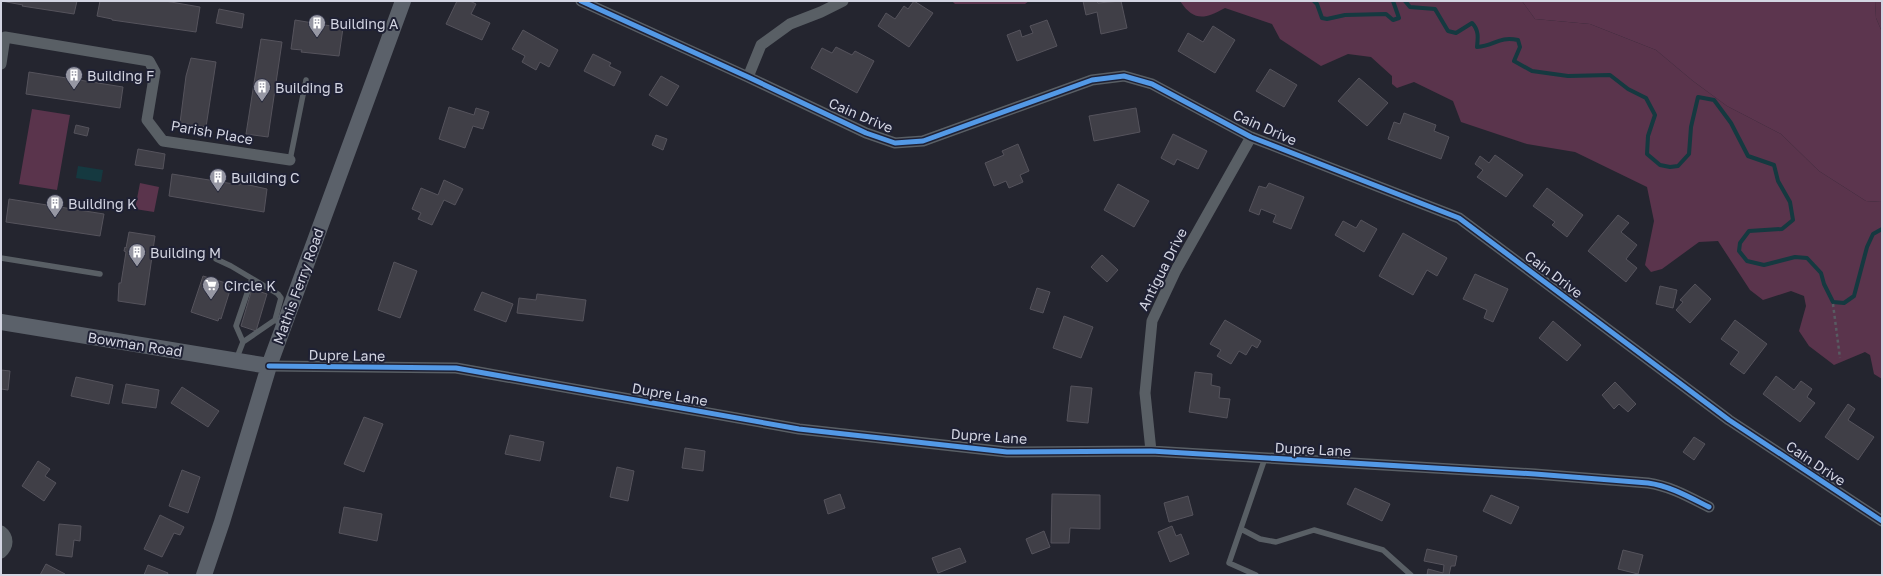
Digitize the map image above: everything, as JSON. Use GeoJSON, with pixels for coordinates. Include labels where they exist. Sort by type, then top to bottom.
{"type":"FeatureCollection","features":[{"type":"Feature","properties":{"kind":"main road","name":"Mathis Ferry Road"},"geometry":{"type":"LineString","coordinates":[[204,575],[222,522],[268,366],[279,323],[403,1]]}},
{"type":"Feature","properties":{"kind":"main road","name":"Bowman Road"},"geometry":{"type":"LineString","coordinates":[[1,322],[268,366]]}},
{"type":"Feature","properties":{"kind":"street","name":"Cain Drive"},"geometry":{"type":"LineString","coordinates":[[581,1],[748,77],[866,133],[895,143],[923,141],[1092,80],[1124,76],[1152,84],[1251,137],[1459,218],[1729,420],[1882,521]]}},
{"type":"Feature","properties":{"kind":"street"},"geometry":{"type":"LineString","coordinates":[[748,77],[761,44],[790,24],[821,12],[843,1]]}},
{"type":"Feature","properties":{"kind":"street","name":"Parish Place"},"geometry":{"type":"LineString","coordinates":[[1,64],[5,37],[149,61],[155,72],[147,120],[163,141],[290,160]]}},
{"type":"Feature","properties":{"kind":"street","name":"Antigua Drive"},"geometry":{"type":"LineString","coordinates":[[1151,451],[1145,393],[1152,321],[1176,270],[1251,137]]}},
{"type":"Feature","properties":{"kind":"street","name":"Dupre Lane"},"geometry":{"type":"LineString","coordinates":[[268,366],[456,368],[799,429],[1007,452],[1151,451],[1535,474],[1648,483],[1677,491],[1708,507]]}},
{"type":"Feature","properties":{"kind":"street"},"geometry":{"type":"LineString","coordinates":[[1,531],[7,538],[7,543],[6,548],[1,553]]}},
{"type":"Feature","properties":{"kind":"lane","name":"Parish Place"},"geometry":{"type":"LineString","coordinates":[[290,160],[306,80]]}},
{"type":"Feature","properties":{"kind":"lane"},"geometry":{"type":"LineString","coordinates":[[1,258],[100,274]]}},
{"type":"Feature","properties":{"kind":"lane"},"geometry":{"type":"LineString","coordinates":[[216,260],[278,294],[281,298],[279,323],[243,342],[236,361]]}},
{"type":"Feature","properties":{"kind":"lane"},"geometry":{"type":"LineString","coordinates":[[243,342],[236,326],[252,279]]}},
{"type":"Feature","properties":{"kind":"lane"},"geometry":{"type":"LineString","coordinates":[[1256,575],[1229,563],[1265,458]]}},
{"type":"Feature","properties":{"kind":"lane"},"geometry":{"type":"LineString","coordinates":[[1241,529],[1260,539],[1276,542],[1314,530],[1383,550],[1411,575]]}},
{"type":"Feature","properties":{"kind":"path"},"geometry":{"type":"LineString","coordinates":[[1833,304],[1840,358]]}},
{"type":"Feature","properties":{"kind":"shaded area"},"geometry":{"type":"Polygon","coordinates":[[[952,1],[1029,1],[1025,4],[955,4],[952,1]]]}},
{"type":"Feature","properties":{"kind":"shaded area"},"geometry":{"type":"Polygon","coordinates":[[[1180,1],[1522,1],[1535,19],[1590,24],[1656,50],[1693,81],[1727,106],[1781,134],[1819,171],[1866,201],[1882,202],[1882,379],[1874,374],[1870,355],[1865,352],[1834,365],[1809,346],[1799,331],[1806,306],[1804,296],[1791,291],[1763,300],[1750,290],[1718,241],[1699,242],[1662,269],[1651,272],[1645,265],[1654,221],[1647,187],[1575,152],[1527,144],[1461,122],[1453,101],[1414,82],[1397,88],[1392,84],[1392,76],[1371,57],[1348,54],[1321,66],[1280,39],[1272,24],[1225,8],[1206,16],[1195,15],[1185,8],[1180,1]]]}},
{"type":"Feature","properties":{"kind":"shaded area"},"geometry":{"type":"Polygon","coordinates":[[[1522,1],[1875,1],[1876,18],[1882,32],[1882,202],[1866,201],[1819,171],[1781,134],[1727,106],[1693,81],[1656,50],[1590,24],[1535,19],[1522,1]]]}},
{"type":"Feature","properties":{"kind":"shaded area"},"geometry":{"type":"Polygon","coordinates":[[[1875,1],[1882,1],[1882,32],[1876,18],[1875,1]]]}},
{"type":"Feature","properties":{"kind":"shaded area"},"geometry":{"type":"Polygon","coordinates":[[[32,109],[70,115],[57,190],[19,184],[32,109]]]}},
{"type":"Feature","properties":{"kind":"shaded area"},"geometry":{"type":"Polygon","coordinates":[[[140,183],[159,187],[154,212],[135,209],[140,183]]]}},
{"type":"Feature","properties":{"kind":"water"},"geometry":{"type":"Polygon","coordinates":[[[78,166],[103,170],[101,182],[76,178],[78,166]]]}},
{"type":"Feature","properties":{"kind":"building"},"geometry":{"type":"Polygon","coordinates":[[[1,1],[77,1],[74,14],[22,6],[23,5],[1,1]]]}},
{"type":"Feature","properties":{"kind":"building"},"geometry":{"type":"Polygon","coordinates":[[[100,1],[165,1],[200,7],[196,32],[112,20],[97,16],[100,1]]]}},
{"type":"Feature","properties":{"kind":"building"},"geometry":{"type":"Polygon","coordinates":[[[457,1],[470,1],[476,4],[471,14],[490,23],[482,40],[446,24],[457,1]]]}},
{"type":"Feature","properties":{"kind":"building"},"geometry":{"type":"Polygon","coordinates":[[[914,1],[933,13],[909,47],[878,26],[886,13],[895,19],[904,6],[908,9],[914,1]]]}},
{"type":"Feature","properties":{"kind":"building"},"geometry":{"type":"Polygon","coordinates":[[[1083,1],[1097,1],[1098,3],[1121,1],[1127,28],[1101,34],[1097,12],[1086,15],[1083,1]]]}},
{"type":"Feature","properties":{"kind":"building"},"geometry":{"type":"Polygon","coordinates":[[[219,9],[244,14],[242,28],[216,23],[219,9]]]}},
{"type":"Feature","properties":{"kind":"building","name":"Building A"},"geometry":{"type":"Polygon","coordinates":[[[295,20],[343,28],[339,56],[301,52],[302,50],[291,49],[295,20]]]}},
{"type":"Feature","properties":{"kind":"building"},"geometry":{"type":"Polygon","coordinates":[[[1047,20],[1057,46],[1017,61],[1007,35],[1020,30],[1022,37],[1033,33],[1030,26],[1047,20]]]}},
{"type":"Feature","properties":{"kind":"building"},"geometry":{"type":"Polygon","coordinates":[[[1213,26],[1235,40],[1215,73],[1178,51],[1188,33],[1203,42],[1213,26]]]}},
{"type":"Feature","properties":{"kind":"building"},"geometry":{"type":"Polygon","coordinates":[[[523,30],[558,50],[549,67],[540,62],[536,70],[522,62],[525,56],[512,49],[523,30]]]}},
{"type":"Feature","properties":{"kind":"building","name":"Building B"},"geometry":{"type":"Polygon","coordinates":[[[261,39],[282,42],[268,137],[246,134],[261,39]]]}},
{"type":"Feature","properties":{"kind":"building"},"geometry":{"type":"Polygon","coordinates":[[[836,47],[852,55],[855,51],[874,61],[857,93],[811,68],[822,48],[832,53],[836,47]]]}},
{"type":"Feature","properties":{"kind":"building"},"geometry":{"type":"Polygon","coordinates":[[[593,54],[611,63],[609,66],[621,72],[614,86],[584,71],[593,54]]]}},
{"type":"Feature","properties":{"kind":"building"},"geometry":{"type":"Polygon","coordinates":[[[191,58],[216,62],[206,127],[180,123],[186,76],[191,58]]]}},
{"type":"Feature","properties":{"kind":"building"},"geometry":{"type":"Polygon","coordinates":[[[1270,69],[1297,85],[1284,107],[1256,91],[1270,69]]]}},
{"type":"Feature","properties":{"kind":"building","name":"Building F"},"geometry":{"type":"Polygon","coordinates":[[[29,72],[123,87],[120,108],[26,94],[29,72]]]}},
{"type":"Feature","properties":{"kind":"building"},"geometry":{"type":"Polygon","coordinates":[[[661,76],[679,86],[667,106],[649,95],[661,76]]]}},
{"type":"Feature","properties":{"kind":"building"},"geometry":{"type":"Polygon","coordinates":[[[1359,78],[1388,103],[1367,126],[1338,101],[1359,78]]]}},
{"type":"Feature","properties":{"kind":"building"},"geometry":{"type":"Polygon","coordinates":[[[449,107],[474,115],[476,108],[489,112],[483,129],[473,126],[465,148],[439,139],[449,107]]]}},
{"type":"Feature","properties":{"kind":"building"},"geometry":{"type":"Polygon","coordinates":[[[1136,108],[1140,132],[1094,141],[1089,116],[1136,108]]]}},
{"type":"Feature","properties":{"kind":"building"},"geometry":{"type":"Polygon","coordinates":[[[1404,113],[1436,125],[1434,131],[1449,137],[1441,159],[1388,139],[1394,122],[1400,124],[1404,113]]]}},
{"type":"Feature","properties":{"kind":"building"},"geometry":{"type":"Polygon","coordinates":[[[76,125],[89,128],[87,136],[74,133],[76,125]]]}},
{"type":"Feature","properties":{"kind":"building"},"geometry":{"type":"Polygon","coordinates":[[[1173,134],[1207,151],[1198,169],[1177,159],[1174,165],[1161,158],[1173,134]]]}},
{"type":"Feature","properties":{"kind":"building"},"geometry":{"type":"Polygon","coordinates":[[[656,135],[667,139],[663,150],[652,145],[656,135]]]}},
{"type":"Feature","properties":{"kind":"building"},"geometry":{"type":"Polygon","coordinates":[[[1018,144],[1029,171],[1020,175],[1023,182],[1009,188],[1006,181],[994,186],[985,163],[1004,155],[1002,151],[1018,144]]]}},
{"type":"Feature","properties":{"kind":"building"},"geometry":{"type":"Polygon","coordinates":[[[138,149],[165,154],[163,169],[135,165],[138,149]]]}},
{"type":"Feature","properties":{"kind":"building"},"geometry":{"type":"Polygon","coordinates":[[[1495,155],[1523,175],[1506,197],[1477,177],[1483,170],[1475,164],[1480,156],[1489,163],[1495,155]]]}},
{"type":"Feature","properties":{"kind":"building","name":"Building C"},"geometry":{"type":"Polygon","coordinates":[[[172,174],[240,185],[240,183],[267,189],[264,212],[169,196],[172,174]]]}},
{"type":"Feature","properties":{"kind":"building"},"geometry":{"type":"Polygon","coordinates":[[[444,180],[463,189],[455,205],[444,200],[432,225],[418,219],[421,213],[412,209],[421,188],[438,195],[444,180]]]}},
{"type":"Feature","properties":{"kind":"building"},"geometry":{"type":"Polygon","coordinates":[[[1269,183],[1304,197],[1291,229],[1273,222],[1276,215],[1261,209],[1259,215],[1249,211],[1259,186],[1266,188],[1269,183]]]}},
{"type":"Feature","properties":{"kind":"building"},"geometry":{"type":"Polygon","coordinates":[[[1118,184],[1149,201],[1134,227],[1104,210],[1118,184]]]}},
{"type":"Feature","properties":{"kind":"building"},"geometry":{"type":"Polygon","coordinates":[[[1547,188],[1583,215],[1567,237],[1552,225],[1555,222],[1533,206],[1547,188]]]}},
{"type":"Feature","properties":{"kind":"building","name":"Building K"},"geometry":{"type":"Polygon","coordinates":[[[9,199],[104,214],[100,236],[6,222],[9,199]]]}},
{"type":"Feature","properties":{"kind":"building"},"geometry":{"type":"Polygon","coordinates":[[[1618,215],[1629,223],[1621,232],[1637,245],[1626,259],[1637,268],[1626,282],[1588,251],[1618,215]]]}},
{"type":"Feature","properties":{"kind":"building"},"geometry":{"type":"Polygon","coordinates":[[[1361,220],[1377,229],[1364,252],[1335,235],[1343,221],[1356,228],[1361,220]]]}},
{"type":"Feature","properties":{"kind":"building","name":"Building M"},"geometry":{"type":"Polygon","coordinates":[[[129,232],[155,236],[145,305],[118,301],[119,283],[121,283],[126,252],[124,251],[129,232]]]}},
{"type":"Feature","properties":{"kind":"building"},"geometry":{"type":"Polygon","coordinates":[[[1403,233],[1447,258],[1437,276],[1427,270],[1413,295],[1379,276],[1403,233]]]}},
{"type":"Feature","properties":{"kind":"building"},"geometry":{"type":"Polygon","coordinates":[[[1102,255],[1118,270],[1107,282],[1091,267],[1102,255]]]}},
{"type":"Feature","properties":{"kind":"building"},"geometry":{"type":"Polygon","coordinates":[[[394,262],[417,271],[400,318],[378,310],[394,262]]]}},
{"type":"Feature","properties":{"kind":"building"},"geometry":{"type":"Polygon","coordinates":[[[1475,274],[1508,289],[1493,322],[1484,318],[1487,310],[1463,299],[1475,274]]]}},
{"type":"Feature","properties":{"kind":"building","name":"Circle K"},"geometry":{"type":"Polygon","coordinates":[[[203,276],[229,284],[228,286],[231,287],[221,319],[219,318],[218,321],[191,312],[203,276]]]}},
{"type":"Feature","properties":{"kind":"building"},"geometry":{"type":"Polygon","coordinates":[[[1695,284],[1711,299],[1690,323],[1676,310],[1683,302],[1680,300],[1695,284]]]}},
{"type":"Feature","properties":{"kind":"building"},"geometry":{"type":"Polygon","coordinates":[[[1660,286],[1677,290],[1673,308],[1656,304],[1660,286]]]}},
{"type":"Feature","properties":{"kind":"building"},"geometry":{"type":"Polygon","coordinates":[[[1037,288],[1050,292],[1043,313],[1030,309],[1037,288]]]}},
{"type":"Feature","properties":{"kind":"building"},"geometry":{"type":"Polygon","coordinates":[[[252,289],[267,294],[256,331],[241,326],[252,289]]]}},
{"type":"Feature","properties":{"kind":"building"},"geometry":{"type":"Polygon","coordinates":[[[482,292],[513,304],[506,322],[474,310],[482,292]]]}},
{"type":"Feature","properties":{"kind":"building"},"geometry":{"type":"Polygon","coordinates":[[[537,294],[586,300],[583,321],[517,313],[519,298],[536,300],[537,294]]]}},
{"type":"Feature","properties":{"kind":"building"},"geometry":{"type":"Polygon","coordinates":[[[1064,316],[1093,327],[1081,358],[1053,348],[1064,316]]]}},
{"type":"Feature","properties":{"kind":"building"},"geometry":{"type":"Polygon","coordinates":[[[1225,320],[1261,341],[1257,348],[1252,345],[1246,355],[1239,351],[1231,364],[1217,356],[1221,350],[1210,344],[1225,320]]]}},
{"type":"Feature","properties":{"kind":"building"},"geometry":{"type":"Polygon","coordinates":[[[1735,320],[1767,344],[1744,374],[1730,364],[1739,352],[1721,339],[1735,320]]]}},
{"type":"Feature","properties":{"kind":"building"},"geometry":{"type":"Polygon","coordinates":[[[1553,321],[1581,345],[1567,361],[1539,338],[1553,321]]]}},
{"type":"Feature","properties":{"kind":"building"},"geometry":{"type":"Polygon","coordinates":[[[1,370],[10,371],[8,390],[1,389],[1,370]]]}},
{"type":"Feature","properties":{"kind":"building"},"geometry":{"type":"Polygon","coordinates":[[[1195,372],[1212,374],[1211,385],[1220,387],[1219,398],[1230,399],[1227,418],[1189,412],[1195,372]]]}},
{"type":"Feature","properties":{"kind":"building"},"geometry":{"type":"Polygon","coordinates":[[[1776,376],[1794,390],[1801,381],[1812,389],[1807,397],[1815,403],[1800,422],[1763,394],[1776,376]]]}},
{"type":"Feature","properties":{"kind":"building"},"geometry":{"type":"Polygon","coordinates":[[[76,377],[113,385],[109,404],[71,396],[76,377]]]}},
{"type":"Feature","properties":{"kind":"building"},"geometry":{"type":"Polygon","coordinates":[[[1615,382],[1636,404],[1628,412],[1619,404],[1614,409],[1602,395],[1615,382]]]}},
{"type":"Feature","properties":{"kind":"building"},"geometry":{"type":"Polygon","coordinates":[[[126,384],[159,390],[156,408],[122,403],[126,384]]]}},
{"type":"Feature","properties":{"kind":"building"},"geometry":{"type":"Polygon","coordinates":[[[1071,386],[1092,388],[1088,423],[1067,421],[1071,386]]]}},
{"type":"Feature","properties":{"kind":"building"},"geometry":{"type":"Polygon","coordinates":[[[182,387],[219,411],[208,427],[171,403],[182,387]]]}},
{"type":"Feature","properties":{"kind":"building"},"geometry":{"type":"Polygon","coordinates":[[[1848,404],[1855,409],[1848,420],[1874,437],[1858,460],[1825,437],[1848,404]]]}},
{"type":"Feature","properties":{"kind":"building"},"geometry":{"type":"Polygon","coordinates":[[[364,417],[383,424],[364,472],[344,464],[364,417]]]}},
{"type":"Feature","properties":{"kind":"building"},"geometry":{"type":"Polygon","coordinates":[[[510,435],[544,442],[540,461],[505,454],[510,435]]]}},
{"type":"Feature","properties":{"kind":"building"},"geometry":{"type":"Polygon","coordinates":[[[1694,437],[1705,444],[1694,460],[1683,452],[1694,437]]]}},
{"type":"Feature","properties":{"kind":"building"},"geometry":{"type":"Polygon","coordinates":[[[685,448],[705,451],[703,471],[682,468],[685,448]]]}},
{"type":"Feature","properties":{"kind":"building"},"geometry":{"type":"Polygon","coordinates":[[[38,461],[50,469],[45,476],[56,483],[44,501],[22,486],[38,461]]]}},
{"type":"Feature","properties":{"kind":"building"},"geometry":{"type":"Polygon","coordinates":[[[617,467],[634,471],[628,501],[610,497],[617,467]]]}},
{"type":"Feature","properties":{"kind":"building"},"geometry":{"type":"Polygon","coordinates":[[[182,470],[200,477],[188,513],[169,506],[182,470]]]}},
{"type":"Feature","properties":{"kind":"building"},"geometry":{"type":"Polygon","coordinates":[[[1355,488],[1390,504],[1382,521],[1347,504],[1355,488]]]}},
{"type":"Feature","properties":{"kind":"building"},"geometry":{"type":"Polygon","coordinates":[[[840,494],[845,508],[828,514],[824,500],[840,494]]]}},
{"type":"Feature","properties":{"kind":"building"},"geometry":{"type":"Polygon","coordinates":[[[1052,494],[1100,495],[1100,529],[1070,528],[1069,543],[1051,543],[1052,494]]]}},
{"type":"Feature","properties":{"kind":"building"},"geometry":{"type":"Polygon","coordinates":[[[1491,495],[1519,507],[1511,524],[1483,511],[1491,495]]]}},
{"type":"Feature","properties":{"kind":"building"},"geometry":{"type":"Polygon","coordinates":[[[1188,496],[1193,515],[1169,522],[1164,503],[1188,496]]]}},
{"type":"Feature","properties":{"kind":"building"},"geometry":{"type":"Polygon","coordinates":[[[344,507],[382,514],[377,541],[339,533],[344,507]]]}},
{"type":"Feature","properties":{"kind":"building"},"geometry":{"type":"Polygon","coordinates":[[[160,515],[184,527],[180,535],[174,533],[162,557],[144,549],[160,515]]]}},
{"type":"Feature","properties":{"kind":"building"},"geometry":{"type":"Polygon","coordinates":[[[59,524],[81,526],[80,541],[74,540],[72,557],[56,555],[59,524]]]}},
{"type":"Feature","properties":{"kind":"building"},"geometry":{"type":"Polygon","coordinates":[[[1172,526],[1176,536],[1181,534],[1189,554],[1170,562],[1158,532],[1172,526]]]}},
{"type":"Feature","properties":{"kind":"building"},"geometry":{"type":"Polygon","coordinates":[[[1044,531],[1050,547],[1032,554],[1026,539],[1044,531]]]}},
{"type":"Feature","properties":{"kind":"building"},"geometry":{"type":"Polygon","coordinates":[[[960,548],[966,562],[938,573],[932,558],[960,548]]]}},
{"type":"Feature","properties":{"kind":"building"},"geometry":{"type":"Polygon","coordinates":[[[1427,549],[1457,556],[1455,566],[1451,566],[1449,575],[1427,575],[1428,569],[1443,573],[1444,565],[1424,561],[1427,549]]]}},
{"type":"Feature","properties":{"kind":"building"},"geometry":{"type":"Polygon","coordinates":[[[1623,550],[1643,555],[1638,574],[1618,569],[1623,550]]]}},
{"type":"Feature","properties":{"kind":"building"},"geometry":{"type":"Polygon","coordinates":[[[46,564],[65,574],[40,575],[46,564]]]}},
{"type":"Feature","properties":{"kind":"building"},"geometry":{"type":"Polygon","coordinates":[[[148,565],[168,573],[167,575],[144,575],[148,565]]]}},
{"type":"Feature","properties":{"kind":"waterway"},"geometry":{"type":"LineString","coordinates":[[1314,1],[1317,4],[1322,18],[1327,19],[1345,15],[1386,14],[1393,20],[1399,18],[1393,1]]}},
{"type":"Feature","properties":{"kind":"waterway"},"geometry":{"type":"LineString","coordinates":[[1405,1],[1410,7],[1435,9],[1448,31],[1456,33],[1472,23],[1477,31],[1477,47],[1506,39],[1518,40],[1520,47],[1514,61],[1532,71],[1568,76],[1610,75],[1628,89],[1646,98],[1655,115],[1648,136],[1647,154],[1660,165],[1670,167],[1678,166],[1689,154],[1691,127],[1698,97],[1714,100],[1731,123],[1748,156],[1774,165],[1778,181],[1790,202],[1793,220],[1782,229],[1749,231],[1740,243],[1739,251],[1747,261],[1764,265],[1795,257],[1807,258],[1821,273],[1824,284],[1833,302],[1844,303],[1854,296],[1867,247],[1873,234],[1882,229]]}},
{"type":"Feature","properties":{"kind":"cycle path"},"geometry":{"type":"LineString","coordinates":[[581,1],[748,77],[866,133],[895,143],[923,141],[1092,80],[1124,76],[1152,84],[1251,137],[1459,218],[1729,420],[1882,521]]}},
{"type":"Feature","properties":{"kind":"cycle path"},"geometry":{"type":"LineString","coordinates":[[269,366],[456,368],[799,429],[1007,452],[1151,451],[1535,474],[1648,483],[1672,489],[1709,507]]}},
{"type":"Feature","properties":{"kind":"place","name":"Building A"},"geometry":{"type":"Point","coordinates":[317,38]}},
{"type":"Feature","properties":{"kind":"place","name":"Building F"},"geometry":{"type":"Point","coordinates":[74,90]}},
{"type":"Feature","properties":{"kind":"place","name":"Building B"},"geometry":{"type":"Point","coordinates":[262,102]}},
{"type":"Feature","properties":{"kind":"place","name":"Building C"},"geometry":{"type":"Point","coordinates":[218,192]}},
{"type":"Feature","properties":{"kind":"place","name":"Building K"},"geometry":{"type":"Point","coordinates":[55,218]}},
{"type":"Feature","properties":{"kind":"place","name":"Building M"},"geometry":{"type":"Point","coordinates":[137,267]}},
{"type":"Feature","properties":{"kind":"place","name":"Circle K"},"geometry":{"type":"Point","coordinates":[211,300]}}]}
